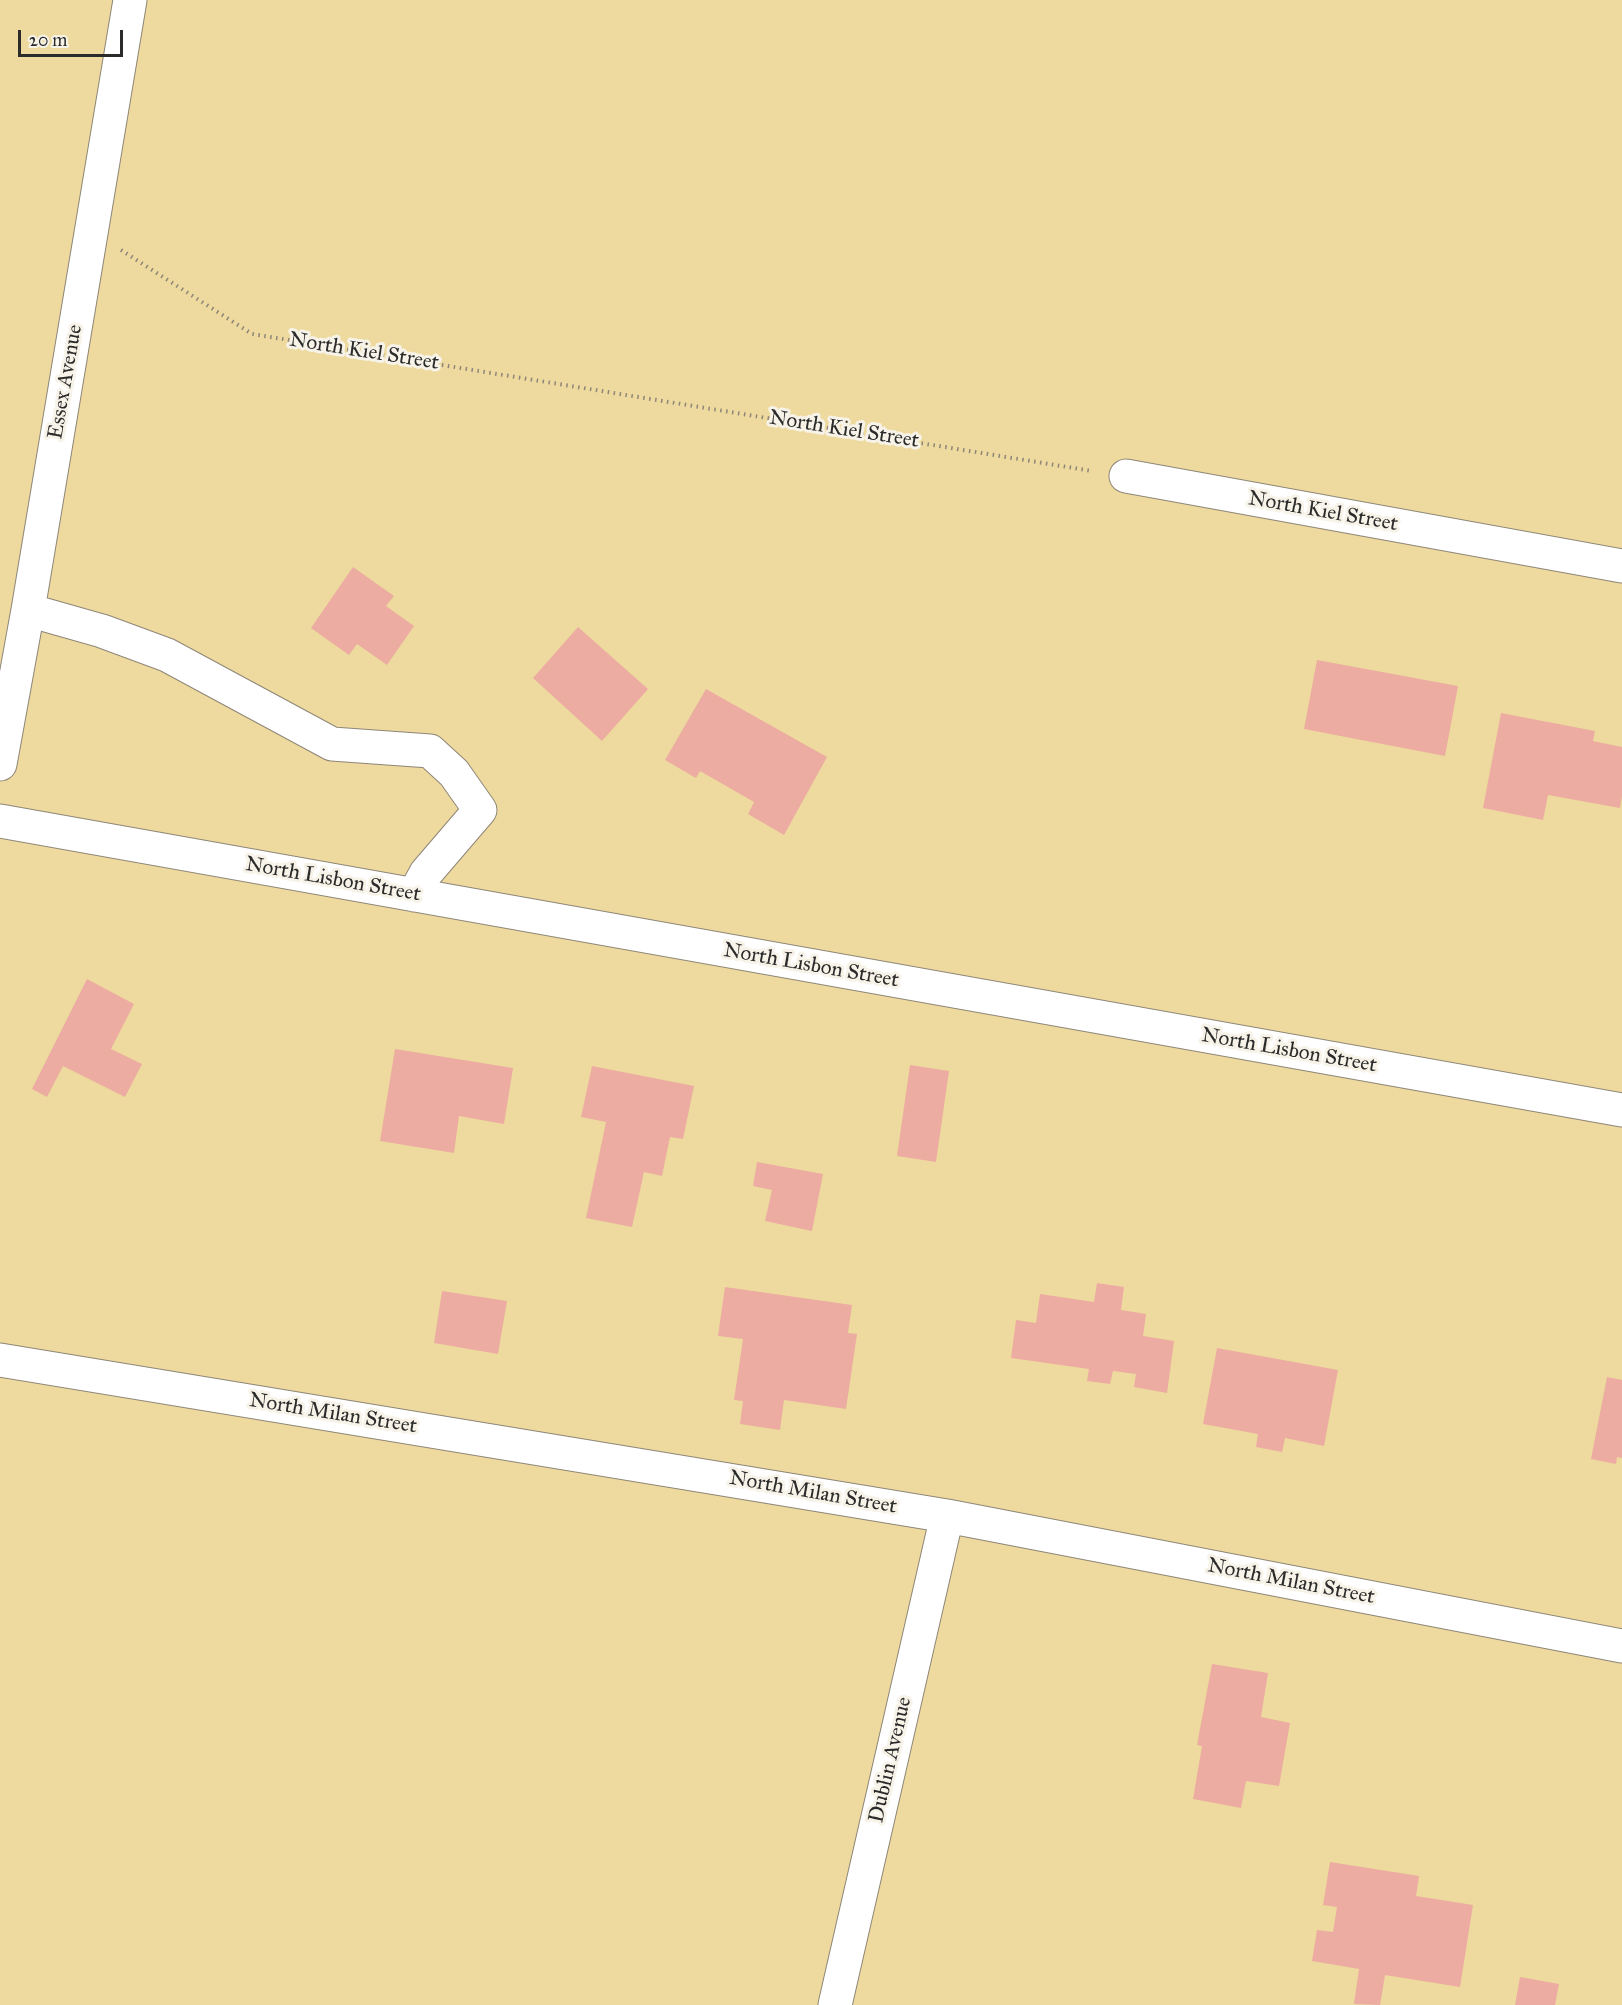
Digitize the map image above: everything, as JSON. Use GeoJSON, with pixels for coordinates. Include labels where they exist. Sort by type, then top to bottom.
{"type":"FeatureCollection","features":[{"type":"Feature","properties":{"kind":"street","name":"Essex Avenue"},"geometry":{"type":"LineString","coordinates":[[0,765],[130,0]]}},
{"type":"Feature","properties":{"kind":"street","name":"North Kiel Street"},"geometry":{"type":"LineString","coordinates":[[1126,476],[1622,566]]}},
{"type":"Feature","properties":{"kind":"street"},"geometry":{"type":"LineString","coordinates":[[28,610],[102,631],[167,655],[332,744],[430,752],[454,772],[480,810],[426,873],[414,895]]}},
{"type":"Feature","properties":{"kind":"street","name":"North Lisbon Street"},"geometry":{"type":"LineString","coordinates":[[0,821],[1622,1110]]}},
{"type":"Feature","properties":{"kind":"street","name":"North Milan Street"},"geometry":{"type":"LineString","coordinates":[[0,1360],[947,1516],[1622,1646]]}},
{"type":"Feature","properties":{"kind":"street","name":"Dublin Avenue"},"geometry":{"type":"LineString","coordinates":[[835,2005],[947,1516]]}},
{"type":"Feature","properties":{"kind":"path","name":"North Kiel Street"},"geometry":{"type":"LineString","coordinates":[[92,232],[252,334],[1126,476]]}},
{"type":"Feature","properties":{"kind":"sand"},"geometry":{"type":"Polygon","coordinates":[[[0,0],[1622,0],[1622,2005],[0,2005],[0,0]]]}},
{"type":"Feature","properties":{"kind":"building"},"geometry":{"type":"Polygon","coordinates":[[[353,567],[394,596],[386,606],[414,626],[387,665],[357,644],[349,655],[311,628],[353,567]]]}},
{"type":"Feature","properties":{"kind":"building"},"geometry":{"type":"Polygon","coordinates":[[[578,627],[648,689],[602,741],[533,678],[578,627]]]}},
{"type":"Feature","properties":{"kind":"building"},"geometry":{"type":"Polygon","coordinates":[[[1317,660],[1458,686],[1445,756],[1304,729],[1317,660]]]}},
{"type":"Feature","properties":{"kind":"building"},"geometry":{"type":"Polygon","coordinates":[[[706,689],[827,757],[784,835],[748,814],[754,802],[700,771],[696,778],[665,760],[706,689]]]}},
{"type":"Feature","properties":{"kind":"building"},"geometry":{"type":"Polygon","coordinates":[[[1501,713],[1595,731],[1593,741],[1622,747],[1620,808],[1548,795],[1543,820],[1483,808],[1501,713]]]}},
{"type":"Feature","properties":{"kind":"building"},"geometry":{"type":"Polygon","coordinates":[[[87,979],[134,1004],[111,1049],[142,1064],[125,1097],[63,1066],[47,1097],[32,1089],[87,979]]]}},
{"type":"Feature","properties":{"kind":"building"},"geometry":{"type":"Polygon","coordinates":[[[395,1049],[513,1068],[504,1124],[459,1116],[454,1153],[380,1141],[395,1049]]]}},
{"type":"Feature","properties":{"kind":"building"},"geometry":{"type":"Polygon","coordinates":[[[910,1065],[949,1071],[936,1162],[897,1156],[910,1065]]]}},
{"type":"Feature","properties":{"kind":"building"},"geometry":{"type":"Polygon","coordinates":[[[592,1066],[694,1086],[683,1139],[670,1137],[662,1176],[644,1172],[632,1227],[586,1218],[606,1122],[581,1117],[592,1066]]]}},
{"type":"Feature","properties":{"kind":"building"},"geometry":{"type":"Polygon","coordinates":[[[757,1162],[823,1174],[812,1231],[765,1221],[772,1190],[753,1186],[757,1162]]]}},
{"type":"Feature","properties":{"kind":"building"},"geometry":{"type":"Polygon","coordinates":[[[1097,1283],[1124,1287],[1121,1310],[1146,1314],[1143,1336],[1174,1341],[1167,1393],[1134,1387],[1136,1374],[1113,1371],[1110,1384],[1087,1381],[1089,1369],[1011,1358],[1016,1320],[1036,1323],[1040,1294],[1094,1302],[1097,1283]]]}},
{"type":"Feature","properties":{"kind":"building"},"geometry":{"type":"Polygon","coordinates":[[[725,1287],[852,1305],[848,1333],[857,1334],[846,1409],[784,1400],[780,1430],[740,1424],[743,1401],[734,1400],[743,1339],[718,1336],[725,1287]]]}},
{"type":"Feature","properties":{"kind":"building"},"geometry":{"type":"Polygon","coordinates":[[[442,1291],[507,1301],[498,1354],[434,1343],[442,1291]]]}},
{"type":"Feature","properties":{"kind":"building"},"geometry":{"type":"Polygon","coordinates":[[[1217,1348],[1338,1370],[1324,1446],[1285,1438],[1282,1452],[1256,1447],[1258,1434],[1203,1424],[1217,1348]]]}},
{"type":"Feature","properties":{"kind":"building"},"geometry":{"type":"Polygon","coordinates":[[[1607,1377],[1622,1380],[1622,1458],[1617,1457],[1616,1464],[1591,1459],[1607,1377]]]}},
{"type":"Feature","properties":{"kind":"building"},"geometry":{"type":"Polygon","coordinates":[[[1212,1664],[1268,1673],[1261,1717],[1290,1723],[1279,1786],[1246,1781],[1241,1808],[1193,1799],[1202,1746],[1197,1745],[1212,1664]]]}},
{"type":"Feature","properties":{"kind":"building"},"geometry":{"type":"Polygon","coordinates":[[[1330,1862],[1419,1876],[1416,1896],[1473,1905],[1460,1987],[1385,1975],[1380,2005],[1354,2004],[1359,1969],[1312,1961],[1317,1930],[1333,1932],[1337,1907],[1323,1905],[1330,1862]]]}},
{"type":"Feature","properties":{"kind":"building"},"geometry":{"type":"Polygon","coordinates":[[[1520,1977],[1559,1984],[1555,2005],[1515,2005],[1520,1977]]]}}]}
